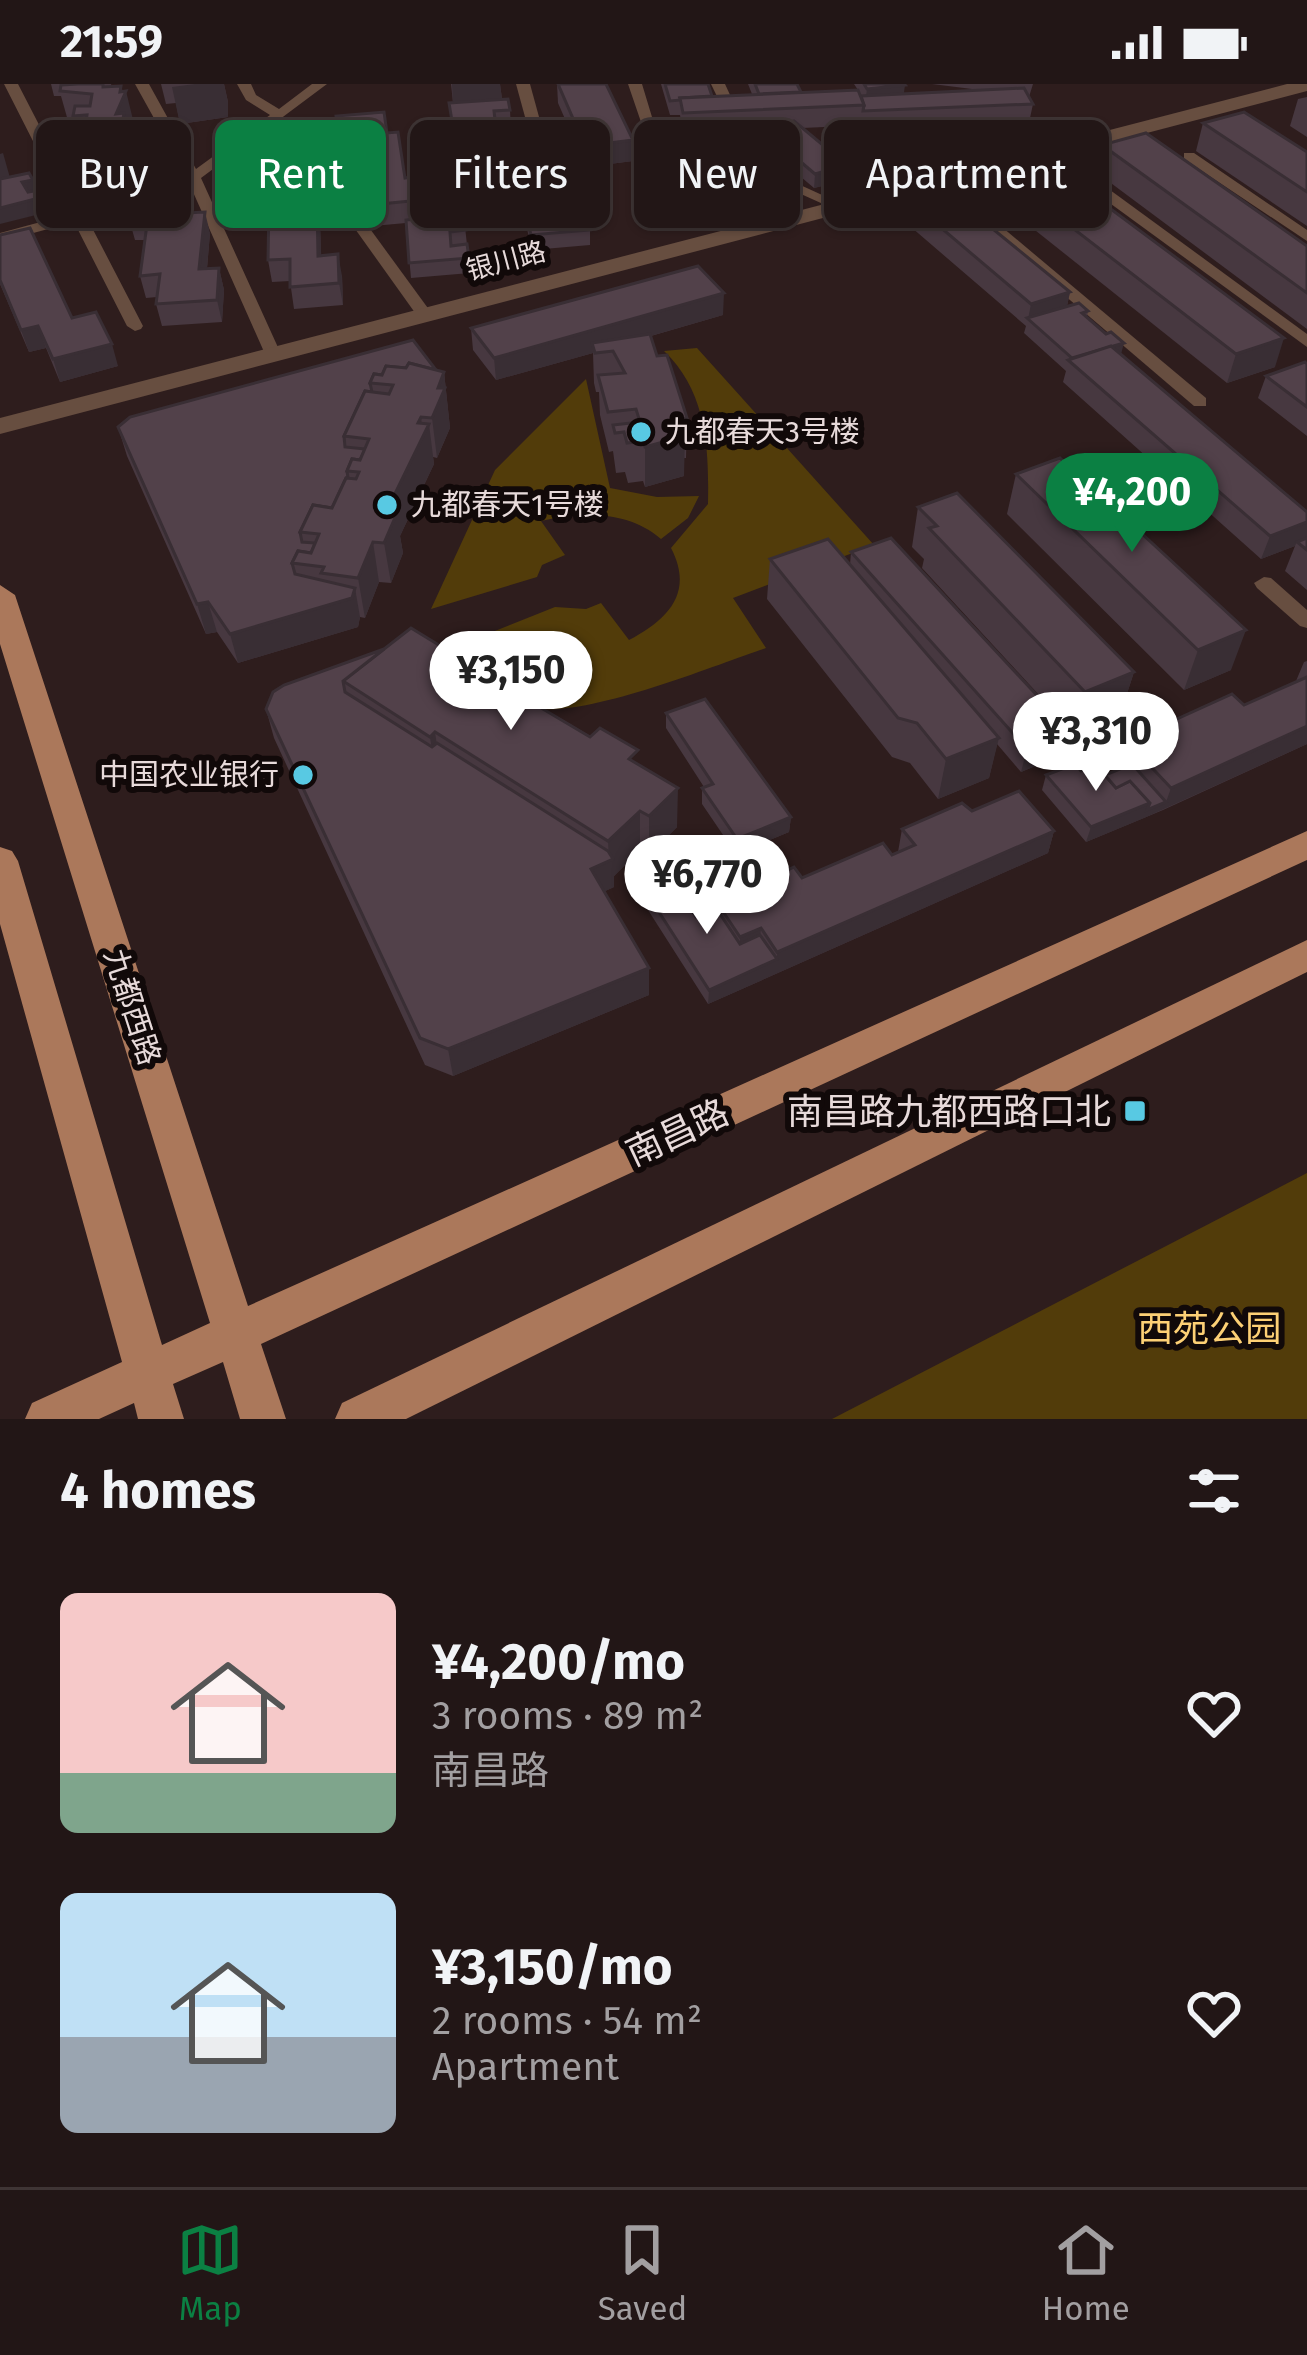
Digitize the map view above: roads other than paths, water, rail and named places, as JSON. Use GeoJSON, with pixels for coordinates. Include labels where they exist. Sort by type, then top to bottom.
{"type":"FeatureCollection","features":[{"type":"Feature","properties":{"kind":"main road","name":"九都西路"},"geometry":{"type":"LineString","coordinates":[[0,595],[263,1419]]}},
{"type":"Feature","properties":{"kind":"main road","name":"南昌路"},"geometry":{"type":"LineString","coordinates":[[48,1419],[1307,845]]}},
{"type":"Feature","properties":{"kind":"main road"},"geometry":{"type":"LineString","coordinates":[[0,861],[160,1419]]}},
{"type":"Feature","properties":{"kind":"main road"},"geometry":{"type":"LineString","coordinates":[[358,1419],[1307,955]]}},
{"type":"Feature","properties":{"kind":"street","name":"银川路"},"geometry":{"type":"LineString","coordinates":[[1109,136],[1307,85]]}},
{"type":"Feature","properties":{"kind":"street","name":"银川路"},"geometry":{"type":"LineString","coordinates":[[0,426],[824,208]]}},
{"type":"Feature","properties":{"kind":"lane"},"geometry":{"type":"LineString","coordinates":[[11,84],[36,133]]}},
{"type":"Feature","properties":{"kind":"lane"},"geometry":{"type":"LineString","coordinates":[[142,84],[193,176],[273,353]]}},
{"type":"Feature","properties":{"kind":"lane"},"geometry":{"type":"LineString","coordinates":[[244,84],[251,97],[278,114]]}},
{"type":"Feature","properties":{"kind":"lane"},"geometry":{"type":"LineString","coordinates":[[193,176],[320,84]]}},
{"type":"Feature","properties":{"kind":"lane"},"geometry":{"type":"LineString","coordinates":[[524,84],[534,120]]}},
{"type":"Feature","properties":{"kind":"lane"},"geometry":{"type":"LineString","coordinates":[[635,84],[646,119],[824,199]]}},
{"type":"Feature","properties":{"kind":"lane"},"geometry":{"type":"LineString","coordinates":[[718,84],[730,110]]}},
{"type":"Feature","properties":{"kind":"lane"},"geometry":{"type":"LineString","coordinates":[[1189,156],[1307,237]]}},
{"type":"Feature","properties":{"kind":"lane"},"geometry":{"type":"LineString","coordinates":[[1109,196],[1307,342]]}},
{"type":"Feature","properties":{"kind":"lane"},"geometry":{"type":"LineString","coordinates":[[0,238],[36,228]]}},
{"type":"Feature","properties":{"kind":"lane"},"geometry":{"type":"LineString","coordinates":[[85,228],[135,326]]}},
{"type":"Feature","properties":{"kind":"lane"},"geometry":{"type":"LineString","coordinates":[[362,228],[424,314]]}},
{"type":"Feature","properties":{"kind":"lane"},"geometry":{"type":"LineString","coordinates":[[994,228],[1200,402]]}},
{"type":"Feature","properties":{"kind":"lane"},"geometry":{"type":"LineString","coordinates":[[1264,583],[1307,621]]}},
{"type":"Feature","properties":{"kind":"place","name":"九都春天3号楼"},"geometry":{"type":"Point","coordinates":[641,432]}},
{"type":"Feature","properties":{"kind":"place","name":"九都春天1号楼"},"geometry":{"type":"Point","coordinates":[387,505]}},
{"type":"Feature","properties":{"kind":"place","name":"中国农业银行"},"geometry":{"type":"Point","coordinates":[303,775]}},
{"type":"Feature","properties":{"kind":"place","name":"南昌路九都西路口北"},"geometry":{"type":"Point","coordinates":[1135,1111]}},
{"type":"Feature","properties":{"kind":"park label","name":"西苑公园"},"geometry":{"type":"Point","coordinates":[1209,1328]}}]}
